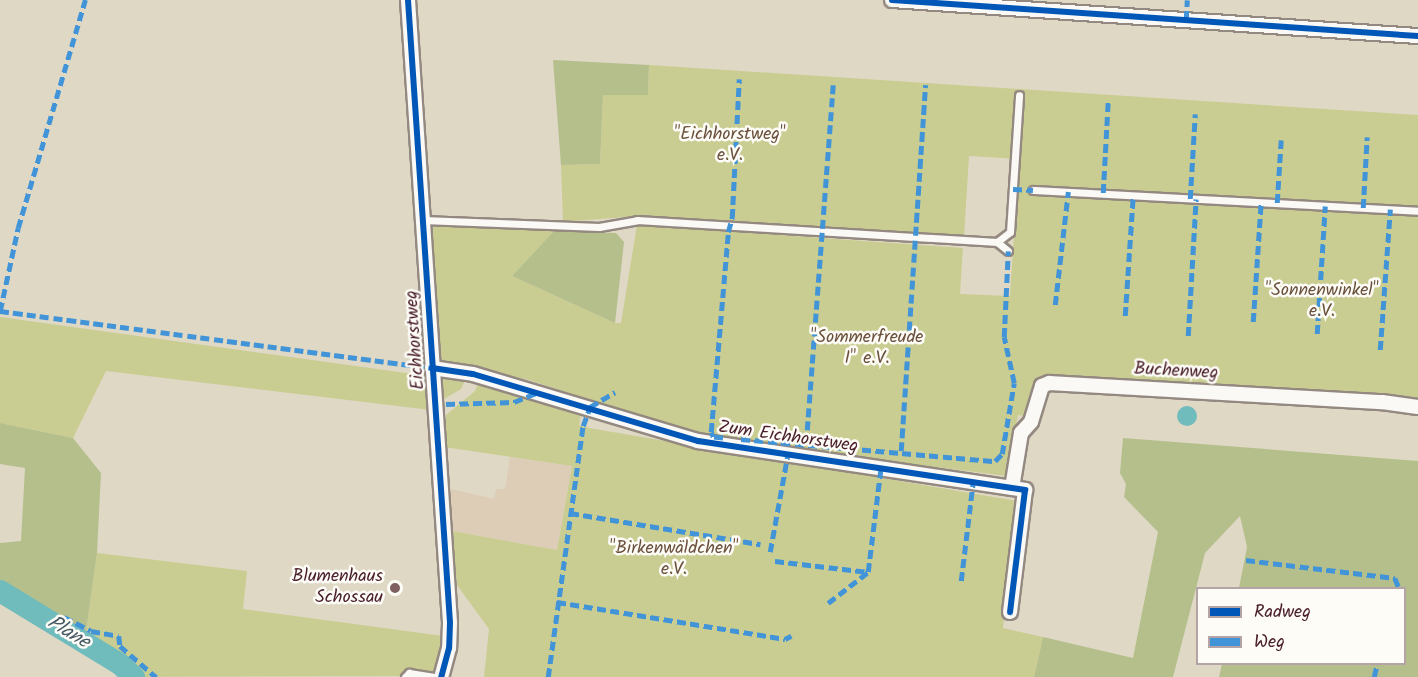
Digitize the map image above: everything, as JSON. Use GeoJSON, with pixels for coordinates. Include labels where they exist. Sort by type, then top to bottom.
{"type":"FeatureCollection","features":[{"type":"Feature","properties":{"kind":"street","name":"Eichhorstweg"},"geometry":{"type":"LineString","coordinates":[[408,0],[450,623],[449,648],[441,677]]}},
{"type":"Feature","properties":{"kind":"street"},"geometry":{"type":"LineString","coordinates":[[892,0],[1418,36]]}},
{"type":"Feature","properties":{"kind":"street","name":"Zum Eichhorstweg"},"geometry":{"type":"LineString","coordinates":[[432,368],[473,374],[698,441],[1011,488]]}},
{"type":"Feature","properties":{"kind":"street","name":"Buchenweg"},"geometry":{"type":"LineString","coordinates":[[1011,488],[1021,433],[1031,422],[1042,386],[1049,383],[1371,401],[1418,407]]}},
{"type":"Feature","properties":{"kind":"street"},"geometry":{"type":"LineString","coordinates":[[1010,612],[1025,490],[1011,488]]}},
{"type":"Feature","properties":{"kind":"lane"},"geometry":{"type":"LineString","coordinates":[[997,242],[1010,232],[1019,95]]}},
{"type":"Feature","properties":{"kind":"lane"},"geometry":{"type":"LineString","coordinates":[[1033,190],[1418,211]]}},
{"type":"Feature","properties":{"kind":"lane"},"geometry":{"type":"LineString","coordinates":[[423,220],[599,227],[637,220],[997,242],[1008,251]]}},
{"type":"Feature","properties":{"kind":"lane"},"geometry":{"type":"LineString","coordinates":[[405,677],[409,673],[432,677]]}},
{"type":"Feature","properties":{"kind":"shaded area"},"geometry":{"type":"Polygon","coordinates":[[[510,457],[572,466],[557,550],[452,531],[451,489],[494,499],[496,489],[505,489],[510,457]]]}},
{"type":"Feature","properties":{"kind":"green space"},"geometry":{"type":"Polygon","coordinates":[[[553,60],[649,65],[648,95],[603,95],[600,164],[561,165],[553,60]]]}},
{"type":"Feature","properties":{"kind":"green space"},"geometry":{"type":"Polygon","coordinates":[[[649,65],[1418,115],[1418,401],[1037,377],[1029,417],[1018,415],[1007,476],[711,439],[529,380],[441,361],[428,233],[435,226],[554,231],[512,276],[615,323],[621,323],[637,225],[963,248],[960,294],[1010,296],[1019,159],[969,156],[964,237],[638,216],[563,222],[561,165],[600,164],[603,95],[648,95],[649,65]]]}},
{"type":"Feature","properties":{"kind":"green space"},"geometry":{"type":"Polygon","coordinates":[[[554,231],[616,233],[624,242],[615,323],[512,276],[554,231]]]}},
{"type":"Feature","properties":{"kind":"green space"},"geometry":{"type":"Polygon","coordinates":[[[0,317],[428,376],[431,410],[106,371],[73,438],[0,423],[0,317]]]}},
{"type":"Feature","properties":{"kind":"green space"},"geometry":{"type":"Polygon","coordinates":[[[445,377],[465,380],[461,389],[444,399],[441,381],[445,377]]]}},
{"type":"Feature","properties":{"kind":"green space","name":"\"Birkenwäldchen\" e.V."},"geometry":{"type":"Polygon","coordinates":[[[479,382],[559,409],[581,412],[579,425],[589,428],[1017,501],[1003,628],[1043,637],[1034,677],[484,677],[489,629],[457,585],[452,531],[557,550],[572,466],[444,447],[446,415],[475,391],[479,382]]]}},
{"type":"Feature","properties":{"kind":"green space"},"geometry":{"type":"Polygon","coordinates":[[[0,423],[73,438],[101,473],[97,553],[84,646],[0,597],[0,543],[21,541],[25,468],[0,464],[0,423]]]}},
{"type":"Feature","properties":{"kind":"green space"},"geometry":{"type":"Polygon","coordinates":[[[1123,438],[1418,461],[1418,677],[1219,677],[1222,665],[1406,665],[1406,587],[1239,587],[1247,547],[1240,516],[1205,553],[1173,677],[1034,677],[1043,637],[1133,658],[1158,532],[1124,497],[1126,484],[1120,473],[1123,438]]]}},
{"type":"Feature","properties":{"kind":"green space"},"geometry":{"type":"Polygon","coordinates":[[[97,553],[247,571],[243,609],[443,636],[434,676],[132,677],[84,646],[97,553]]]}},
{"type":"Feature","properties":{"kind":"water"},"geometry":{"type":"Polygon","coordinates":[[[1183,406],[1191,406],[1197,412],[1197,420],[1191,426],[1183,426],[1177,420],[1177,412],[1183,406]]]}},
{"type":"Feature","properties":{"kind":"waterway","name":"Plane"},"geometry":{"type":"LineString","coordinates":[[0,591],[121,665],[134,677]]}},
{"type":"Feature","properties":{"kind":"marked path"},"geometry":{"type":"LineString","coordinates":[[0,311],[18,228],[85,0]]}},
{"type":"Feature","properties":{"kind":"marked path"},"geometry":{"type":"LineString","coordinates":[[1186,20],[1187,0]]}},
{"type":"Feature","properties":{"kind":"marked path"},"geometry":{"type":"LineString","coordinates":[[723,438],[713,437],[711,432],[728,232],[732,218],[739,79]]}},
{"type":"Feature","properties":{"kind":"marked path"},"geometry":{"type":"LineString","coordinates":[[806,444],[833,83]]}},
{"type":"Feature","properties":{"kind":"marked path"},"geometry":{"type":"LineString","coordinates":[[901,451],[925,85]]}},
{"type":"Feature","properties":{"kind":"marked path"},"geometry":{"type":"LineString","coordinates":[[1103,193],[1108,100]]}},
{"type":"Feature","properties":{"kind":"marked path"},"geometry":{"type":"LineString","coordinates":[[1190,199],[1195,114]]}},
{"type":"Feature","properties":{"kind":"marked path"},"geometry":{"type":"LineString","coordinates":[[1363,208],[1367,137]]}},
{"type":"Feature","properties":{"kind":"marked path"},"geometry":{"type":"LineString","coordinates":[[1277,203],[1281,140]]}},
{"type":"Feature","properties":{"kind":"marked path"},"geometry":{"type":"LineString","coordinates":[[1013,189],[1033,190]]}},
{"type":"Feature","properties":{"kind":"marked path"},"geometry":{"type":"LineString","coordinates":[[1055,305],[1068,192]]}},
{"type":"Feature","properties":{"kind":"marked path"},"geometry":{"type":"LineString","coordinates":[[1125,316],[1133,195]]}},
{"type":"Feature","properties":{"kind":"marked path"},"geometry":{"type":"LineString","coordinates":[[1188,336],[1196,199]]}},
{"type":"Feature","properties":{"kind":"marked path"},"geometry":{"type":"LineString","coordinates":[[1253,322],[1261,203]]}},
{"type":"Feature","properties":{"kind":"marked path"},"geometry":{"type":"LineString","coordinates":[[1317,334],[1325,206]]}},
{"type":"Feature","properties":{"kind":"marked path"},"geometry":{"type":"LineString","coordinates":[[1380,350],[1390,209]]}},
{"type":"Feature","properties":{"kind":"marked path"},"geometry":{"type":"LineString","coordinates":[[741,439],[995,461],[1002,454],[1014,383],[1004,337],[1008,251]]}},
{"type":"Feature","properties":{"kind":"marked path"},"geometry":{"type":"LineString","coordinates":[[0,311],[432,368]]}},
{"type":"Feature","properties":{"kind":"marked path"},"geometry":{"type":"LineString","coordinates":[[548,677],[583,426],[590,407],[615,392]]}},
{"type":"Feature","properties":{"kind":"marked path"},"geometry":{"type":"LineString","coordinates":[[446,404],[514,402],[536,393]]}},
{"type":"Feature","properties":{"kind":"marked path"},"geometry":{"type":"LineString","coordinates":[[770,552],[788,453]]}},
{"type":"Feature","properties":{"kind":"marked path"},"geometry":{"type":"LineString","coordinates":[[828,603],[868,572],[881,466]]}},
{"type":"Feature","properties":{"kind":"marked path"},"geometry":{"type":"LineString","coordinates":[[961,581],[973,482]]}},
{"type":"Feature","properties":{"kind":"marked path"},"geometry":{"type":"LineString","coordinates":[[570,513],[760,544]]}},
{"type":"Feature","properties":{"kind":"marked path"},"geometry":{"type":"LineString","coordinates":[[1246,560],[1395,578],[1399,587]]}},
{"type":"Feature","properties":{"kind":"marked path"},"geometry":{"type":"LineString","coordinates":[[775,561],[868,572]]}},
{"type":"Feature","properties":{"kind":"marked path"},"geometry":{"type":"LineString","coordinates":[[557,602],[785,639],[791,636]]}},
{"type":"Feature","properties":{"kind":"marked path"},"geometry":{"type":"LineString","coordinates":[[64,617],[91,631],[119,636],[120,646],[156,677]]}},
{"type":"Feature","properties":{"kind":"marked path"},"geometry":{"type":"LineString","coordinates":[[1374,677],[1377,665]]}},
{"type":"Feature","properties":{"kind":"cycle path"},"geometry":{"type":"LineString","coordinates":[[408,0],[450,623],[449,648],[441,677]]}},
{"type":"Feature","properties":{"kind":"cycle path"},"geometry":{"type":"LineString","coordinates":[[892,0],[1418,36]]}},
{"type":"Feature","properties":{"kind":"cycle path"},"geometry":{"type":"LineString","coordinates":[[432,368],[473,374],[698,441],[1025,490],[1010,612]]}},
{"type":"Feature","properties":{"kind":"place","name":"Blumenhaus Schossau"},"geometry":{"type":"Point","coordinates":[395,588]}},
{"type":"Feature","properties":{"kind":"park label","name":"\"Eichhorstweg\" e.V."},"geometry":{"type":"Point","coordinates":[730,146]}},
{"type":"Feature","properties":{"kind":"park label","name":"\"Sonnenwinkel\" e.V."},"geometry":{"type":"Point","coordinates":[1322,302]}},
{"type":"Feature","properties":{"kind":"park label","name":"\"Sommerfreude I\" e.V."},"geometry":{"type":"Point","coordinates":[867,349]}}]}
